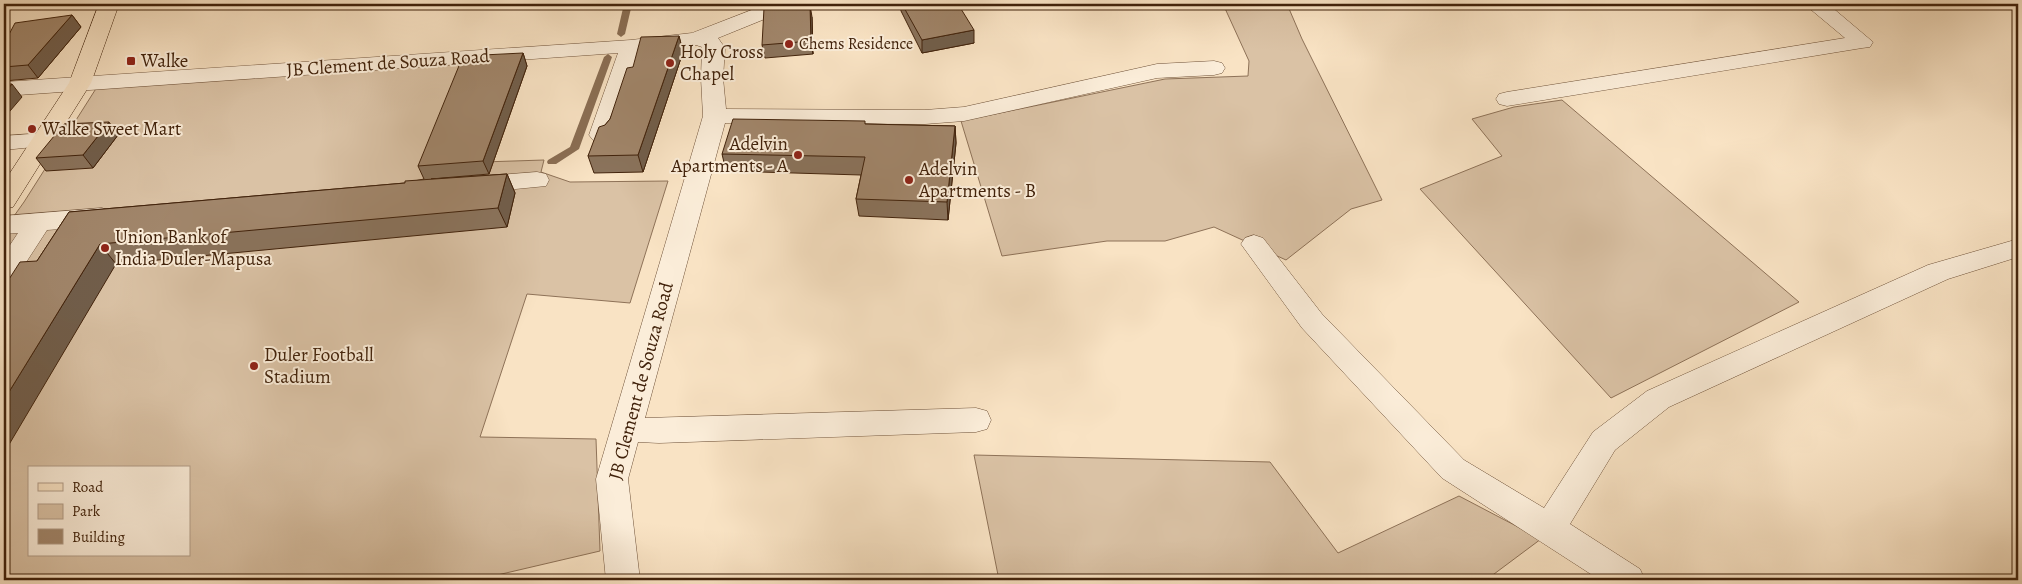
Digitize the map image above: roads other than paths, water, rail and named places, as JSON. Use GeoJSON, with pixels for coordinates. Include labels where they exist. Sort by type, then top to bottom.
{"type":"FeatureCollection","features":[{"type":"Feature","properties":{"kind":"main road"},"geometry":{"type":"LineString","coordinates":[[4,201],[80,83],[109,4]]}},
{"type":"Feature","properties":{"kind":"street"},"geometry":{"type":"LineString","coordinates":[[696,39],[785,4]]}},
{"type":"Feature","properties":{"kind":"street"},"geometry":{"type":"LineString","coordinates":[[1507,99],[1862,42],[1816,4]]}},
{"type":"Feature","properties":{"kind":"street","name":"JB Clement de Souza Road"},"geometry":{"type":"LineString","coordinates":[[4,89],[631,46],[696,39],[710,42],[714,48],[712,78],[715,116],[612,479],[623,580]]}},
{"type":"Feature","properties":{"kind":"street"},"geometry":{"type":"LineString","coordinates":[[601,135],[631,46]]}},
{"type":"Feature","properties":{"kind":"street"},"geometry":{"type":"LineString","coordinates":[[715,116],[925,117],[964,114],[1157,71],[1214,68]]}},
{"type":"Feature","properties":{"kind":"street"},"geometry":{"type":"LineString","coordinates":[[4,143],[45,140]]}},
{"type":"Feature","properties":{"kind":"street"},"geometry":{"type":"LineString","coordinates":[[447,187],[537,180]]}},
{"type":"Feature","properties":{"kind":"street"},"geometry":{"type":"LineString","coordinates":[[4,225],[129,215]]}},
{"type":"Feature","properties":{"kind":"street"},"geometry":{"type":"LineString","coordinates":[[4,274],[39,222]]}},
{"type":"Feature","properties":{"kind":"street"},"geometry":{"type":"LineString","coordinates":[[1254,244],[1312,321],[1453,469],[1549,528],[1628,580]]}},
{"type":"Feature","properties":{"kind":"street"},"geometry":{"type":"LineString","coordinates":[[1549,528],[1604,441],[1658,399],[1938,272],[2018,248]]}},
{"type":"Feature","properties":{"kind":"street"},"geometry":{"type":"LineString","coordinates":[[626,429],[659,431],[976,420]]}},
{"type":"Feature","properties":{"kind":"waterway"},"geometry":{"type":"LineString","coordinates":[[621,34],[628,4]]}},
{"type":"Feature","properties":{"kind":"waterway"},"geometry":{"type":"LineString","coordinates":[[552,162],[574,149],[608,57]]}},
{"type":"Feature","properties":{"kind":"place","name":"Chems Residence"},"geometry":{"type":"Point","coordinates":[789,44]}},
{"type":"Feature","properties":{"kind":"place","name":"Walke"},"geometry":{"type":"Point","coordinates":[131,61]}},
{"type":"Feature","properties":{"kind":"place","name":"Holy Cross Chapel"},"geometry":{"type":"Point","coordinates":[670,63]}},
{"type":"Feature","properties":{"kind":"place","name":"Walke Sweet Mart"},"geometry":{"type":"Point","coordinates":[32,129]}},
{"type":"Feature","properties":{"kind":"place","name":"Adelvin Apartments - A"},"geometry":{"type":"Point","coordinates":[798,155]}},
{"type":"Feature","properties":{"kind":"place","name":"Adelvin Apartments - B"},"geometry":{"type":"Point","coordinates":[909,180]}},
{"type":"Feature","properties":{"kind":"place","name":"Union Bank of India Duler-Mapusa"},"geometry":{"type":"Point","coordinates":[105,248]}},
{"type":"Feature","properties":{"kind":"place","name":"Duler Football Stadium"},"geometry":{"type":"Point","coordinates":[254,366]}}]}
